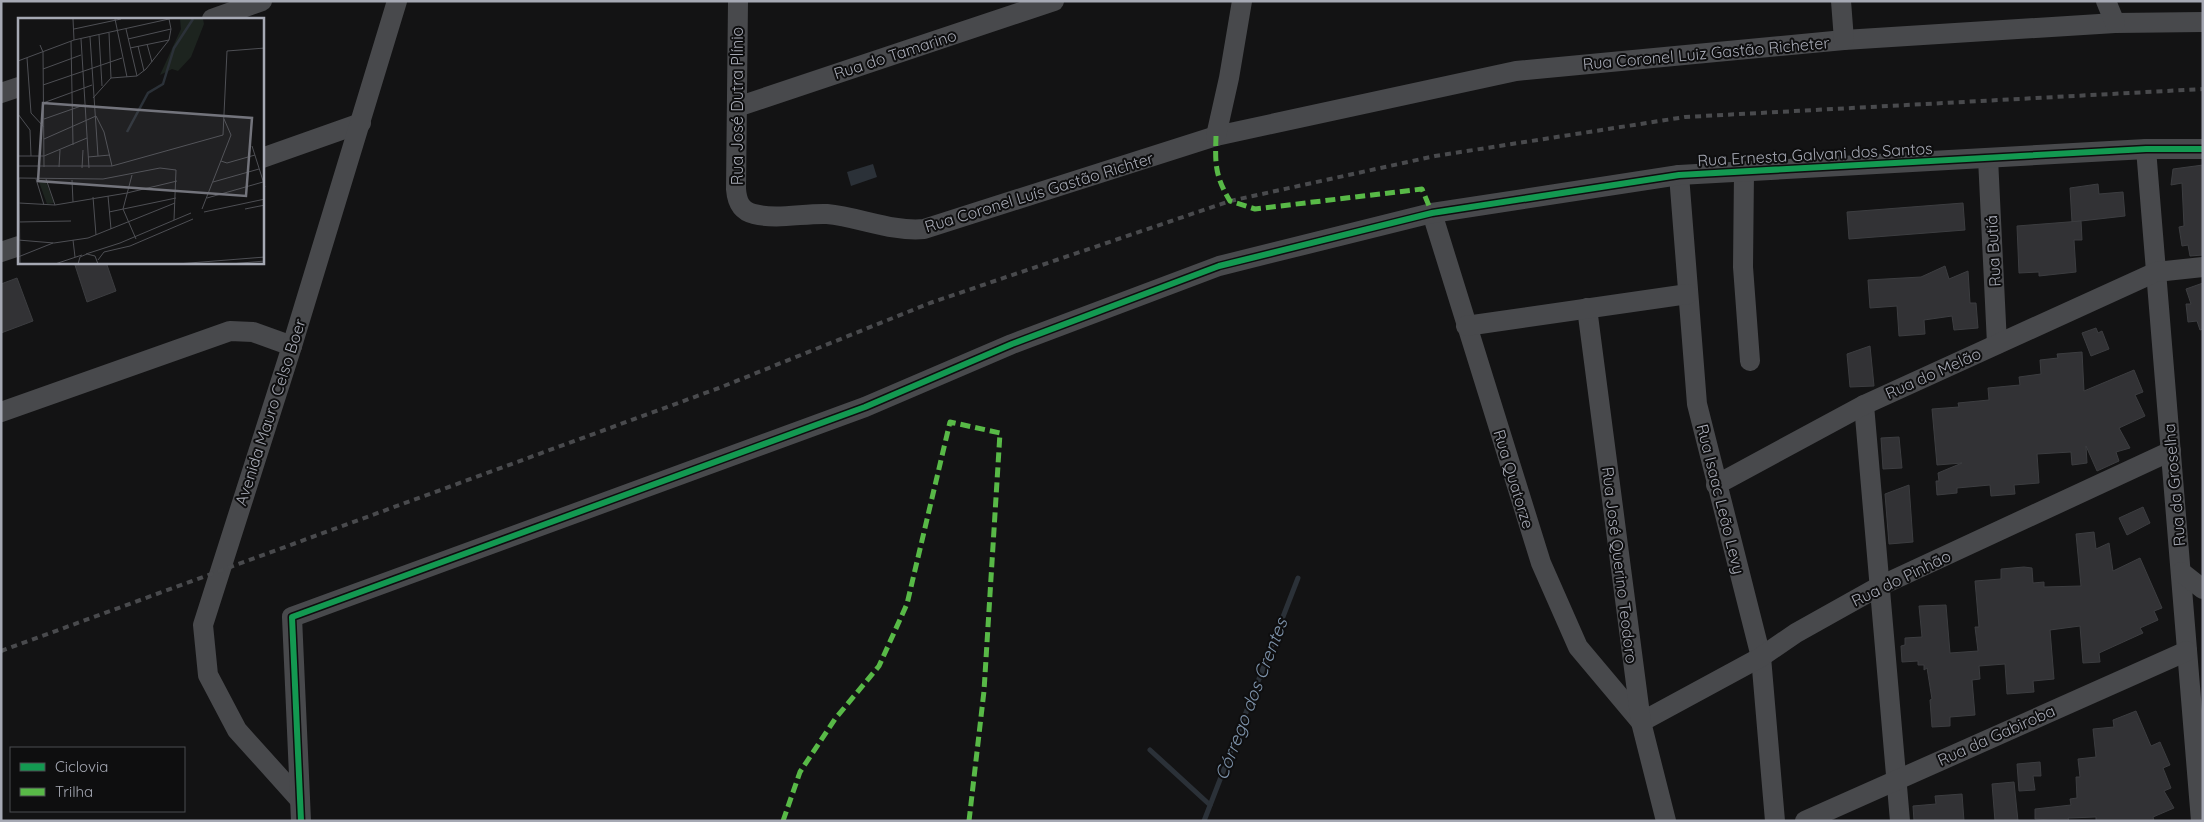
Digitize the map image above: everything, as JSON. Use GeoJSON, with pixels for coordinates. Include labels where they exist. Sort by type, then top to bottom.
{"type":"FeatureCollection","features":[{"type":"Feature","properties":{"kind":"street"},"geometry":{"type":"LineString","coordinates":[[215,18],[262,1]]}},
{"type":"Feature","properties":{"kind":"street","name":"Avenida Mauro Celso Boer"},"geometry":{"type":"LineString","coordinates":[[300,800],[237,730],[208,675],[203,625],[292,346],[397,1]]}},
{"type":"Feature","properties":{"kind":"street","name":"Rua José Dutra Plínio"},"geometry":{"type":"LineString","coordinates":[[738,1],[736,189],[737,199],[742,208]]}},
{"type":"Feature","properties":{"kind":"street","name":"Rua do Tamarino"},"geometry":{"type":"LineString","coordinates":[[737,106],[1054,1]]}},
{"type":"Feature","properties":{"kind":"street"},"geometry":{"type":"LineString","coordinates":[[1216,136],[1230,78],[1242,1]]}},
{"type":"Feature","properties":{"kind":"street"},"geometry":{"type":"LineString","coordinates":[[1841,1],[1844,40]]}},
{"type":"Feature","properties":{"kind":"street"},"geometry":{"type":"LineString","coordinates":[[2106,1],[2116,23]]}},
{"type":"Feature","properties":{"kind":"street","name":"Rua Coronel Luiz Gastão Richeter"},"geometry":{"type":"LineString","coordinates":[[1216,136],[1516,71],[1844,40],[2116,23],[2203,22]]}},
{"type":"Feature","properties":{"kind":"street"},"geometry":{"type":"LineString","coordinates":[[1,93],[18,87]]}},
{"type":"Feature","properties":{"kind":"street"},"geometry":{"type":"LineString","coordinates":[[264,157],[361,123]]}},
{"type":"Feature","properties":{"kind":"street","name":"Rua Coronel Luís Gastão Richter"},"geometry":{"type":"LineString","coordinates":[[742,208],[761,215],[826,214],[900,228],[924,229],[1216,136]]}},
{"type":"Feature","properties":{"kind":"street","name":"Rua Ernesta Galvani dos Santos"},"geometry":{"type":"LineString","coordinates":[[300,800],[292,617],[865,407],[1012,344],[1219,266],[1432,213],[1678,175],[2146,149],[2203,148]]}},
{"type":"Feature","properties":{"kind":"street","name":"Rua da Groselha"},"geometry":{"type":"LineString","coordinates":[[2146,149],[2202,821]]}},
{"type":"Feature","properties":{"kind":"street","name":"Rua Butiá"},"geometry":{"type":"LineString","coordinates":[[1988,158],[1997,344]]}},
{"type":"Feature","properties":{"kind":"street"},"geometry":{"type":"LineString","coordinates":[[1744,172],[1743,267],[1750,361]]}},
{"type":"Feature","properties":{"kind":"street","name":"Rua Isaac Leão Levy"},"geometry":{"type":"LineString","coordinates":[[1678,175],[1697,404],[1761,657],[1775,821]]}},
{"type":"Feature","properties":{"kind":"street","name":"Rua Quatorze"},"geometry":{"type":"LineString","coordinates":[[1432,213],[1541,563],[1578,647],[1641,722]]}},
{"type":"Feature","properties":{"kind":"street"},"geometry":{"type":"LineString","coordinates":[[1,252],[18,246]]}},
{"type":"Feature","properties":{"kind":"street","name":"Rua do Melão"},"geometry":{"type":"LineString","coordinates":[[1716,485],[1864,405],[2156,272],[2203,267]]}},
{"type":"Feature","properties":{"kind":"street"},"geometry":{"type":"LineString","coordinates":[[1466,326],[1688,294]]}},
{"type":"Feature","properties":{"kind":"street","name":"Rua José Querino Teodoro"},"geometry":{"type":"LineString","coordinates":[[1587,308],[1641,722],[1666,821]]}},
{"type":"Feature","properties":{"kind":"street"},"geometry":{"type":"LineString","coordinates":[[1,412],[230,331],[253,332],[292,346]]}},
{"type":"Feature","properties":{"kind":"street"},"geometry":{"type":"LineString","coordinates":[[1864,405],[1900,821]]}},
{"type":"Feature","properties":{"kind":"street","name":"Rua do Pinhão"},"geometry":{"type":"LineString","coordinates":[[1641,722],[1761,657],[1796,633],[1880,586],[2171,451]]}},
{"type":"Feature","properties":{"kind":"street"},"geometry":{"type":"LineString","coordinates":[[2181,572],[2203,589]]}},
{"type":"Feature","properties":{"kind":"street","name":"Rua da Gabiroba"},"geometry":{"type":"LineString","coordinates":[[1805,821],[2187,651]]}},
{"type":"Feature","properties":{"kind":"street"},"geometry":{"type":"LineString","coordinates":[[300,800],[301,821]]}},
{"type":"Feature","properties":{"kind":"shaded area"},"geometry":{"type":"Polygon","coordinates":[[[873,164],[877,177],[851,186],[847,172],[873,164]]]}},
{"type":"Feature","properties":{"kind":"building"},"geometry":{"type":"Polygon","coordinates":[[[2203,165],[2203,255],[2190,256],[2188,245],[2182,246],[2179,227],[2184,226],[2182,183],[2171,185],[2173,169],[2203,165]]]}},
{"type":"Feature","properties":{"kind":"building"},"geometry":{"type":"Polygon","coordinates":[[[2098,184],[2099,194],[2123,192],[2125,216],[2072,222],[2070,188],[2098,184]]]}},
{"type":"Feature","properties":{"kind":"building"},"geometry":{"type":"Polygon","coordinates":[[[1963,203],[1965,230],[1849,239],[1847,212],[1963,203]]]}},
{"type":"Feature","properties":{"kind":"building"},"geometry":{"type":"Polygon","coordinates":[[[2081,221],[2082,240],[2074,240],[2076,272],[2039,276],[2039,272],[2019,273],[2017,226],[2081,221]]]}},
{"type":"Feature","properties":{"kind":"building"},"geometry":{"type":"Polygon","coordinates":[[[75,264],[107,264],[116,291],[87,302],[75,264]]]}},
{"type":"Feature","properties":{"kind":"building"},"geometry":{"type":"Polygon","coordinates":[[[1945,266],[1949,279],[1968,271],[1970,303],[1976,303],[1978,328],[1954,330],[1952,316],[1924,320],[1925,334],[1899,336],[1897,306],[1870,308],[1868,280],[1921,277],[1945,266]]]}},
{"type":"Feature","properties":{"kind":"building"},"geometry":{"type":"Polygon","coordinates":[[[17,278],[33,321],[1,333],[1,284],[17,278]]]}},
{"type":"Feature","properties":{"kind":"building"},"geometry":{"type":"Polygon","coordinates":[[[2203,283],[2203,329],[2200,330],[2197,321],[2188,322],[2186,304],[2191,304],[2186,289],[2203,283]]]}},
{"type":"Feature","properties":{"kind":"building"},"geometry":{"type":"Polygon","coordinates":[[[2096,328],[2098,333],[2102,331],[2109,349],[2091,356],[2082,333],[2096,328]]]}},
{"type":"Feature","properties":{"kind":"building"},"geometry":{"type":"Polygon","coordinates":[[[1870,346],[1874,386],[1850,387],[1847,354],[1870,346]]]}},
{"type":"Feature","properties":{"kind":"building"},"geometry":{"type":"Polygon","coordinates":[[[2082,352],[2084,391],[2134,370],[2143,392],[2135,395],[2145,416],[2119,428],[2130,448],[2116,452],[2119,461],[2097,471],[2086,446],[2087,463],[2072,465],[2071,452],[2037,454],[2039,483],[2014,485],[2015,494],[1991,496],[1990,485],[1957,488],[1957,493],[1937,495],[1936,481],[1939,481],[1938,473],[1962,463],[1937,465],[1932,409],[1959,407],[1958,403],[1989,400],[1988,388],[2020,385],[2019,377],[2041,374],[2040,360],[2058,358],[2057,354],[2082,352]]]}},
{"type":"Feature","properties":{"kind":"building"},"geometry":{"type":"Polygon","coordinates":[[[1899,437],[1902,468],[1883,469],[1881,438],[1899,437]]]}},
{"type":"Feature","properties":{"kind":"building"},"geometry":{"type":"Polygon","coordinates":[[[1909,485],[1913,542],[1889,544],[1885,494],[1909,485]]]}},
{"type":"Feature","properties":{"kind":"building"},"geometry":{"type":"Polygon","coordinates":[[[2143,507],[2150,523],[2127,535],[2119,518],[2143,507]]]}},
{"type":"Feature","properties":{"kind":"building"},"geometry":{"type":"Polygon","coordinates":[[[2094,532],[2096,549],[2109,543],[2113,571],[2140,558],[2162,608],[2154,611],[2158,620],[2140,628],[2143,633],[2099,653],[2100,662],[2083,663],[2080,626],[2050,630],[2054,679],[2033,681],[2034,692],[2007,694],[2005,664],[1979,666],[1980,679],[1972,680],[1975,715],[1950,717],[1950,726],[1932,727],[1930,700],[1932,699],[1927,668],[1924,670],[1924,665],[1918,665],[1918,661],[1902,662],[1901,646],[1905,645],[1905,638],[1922,637],[1919,606],[1946,605],[1950,653],[1978,651],[1975,627],[1979,627],[1975,581],[2001,579],[2001,569],[2024,567],[2032,568],[2033,583],[2044,582],[2044,587],[2081,586],[2076,534],[2094,532]]]}},
{"type":"Feature","properties":{"kind":"building"},"geometry":{"type":"Polygon","coordinates":[[[2136,711],[2151,746],[2160,742],[2170,765],[2163,768],[2171,788],[2164,791],[2174,808],[2153,817],[2154,821],[2096,821],[2096,817],[2068,818],[2069,821],[2035,819],[2035,809],[2071,805],[2070,799],[2077,798],[2076,777],[2080,777],[2078,759],[2096,757],[2093,729],[2114,727],[2113,720],[2136,711]]]}},
{"type":"Feature","properties":{"kind":"building"},"geometry":{"type":"Polygon","coordinates":[[[2040,762],[2041,776],[2033,776],[2035,790],[2019,791],[2017,764],[2040,762]]]}},
{"type":"Feature","properties":{"kind":"building"},"geometry":{"type":"Polygon","coordinates":[[[2014,782],[2018,821],[1995,821],[1992,784],[2014,782]]]}},
{"type":"Feature","properties":{"kind":"building"},"geometry":{"type":"Polygon","coordinates":[[[1962,794],[1964,821],[1914,821],[1913,806],[1936,804],[1935,796],[1962,794]]]}},
{"type":"Feature","properties":{"kind":"waterway","name":"Córrego dos Crentes"},"geometry":{"type":"LineString","coordinates":[[1204,821],[1298,578]]}},
{"type":"Feature","properties":{"kind":"waterway"},"geometry":{"type":"LineString","coordinates":[[1150,750],[1210,805]]}},
{"type":"Feature","properties":{"kind":"railway"},"geometry":{"type":"LineString","coordinates":[[1,651],[719,388],[930,303],[1230,201],[1435,156],[1685,117],[2203,89]]}},
{"type":"Feature","properties":{"kind":"marked path"},"geometry":{"type":"LineString","coordinates":[[1216,136],[1217,170],[1221,184],[1230,201],[1255,209],[1422,189],[1432,213]]}},
{"type":"Feature","properties":{"kind":"marked path"},"geometry":{"type":"LineString","coordinates":[[783,821],[800,772],[835,719],[879,666],[907,604],[950,422],[1000,433],[984,691],[969,821]]}},
{"type":"Feature","properties":{"kind":"cycle path"},"geometry":{"type":"LineString","coordinates":[[301,821],[292,617],[865,407],[1012,344],[1219,266],[1432,213],[1679,175],[2146,149],[2203,149]]}}]}
